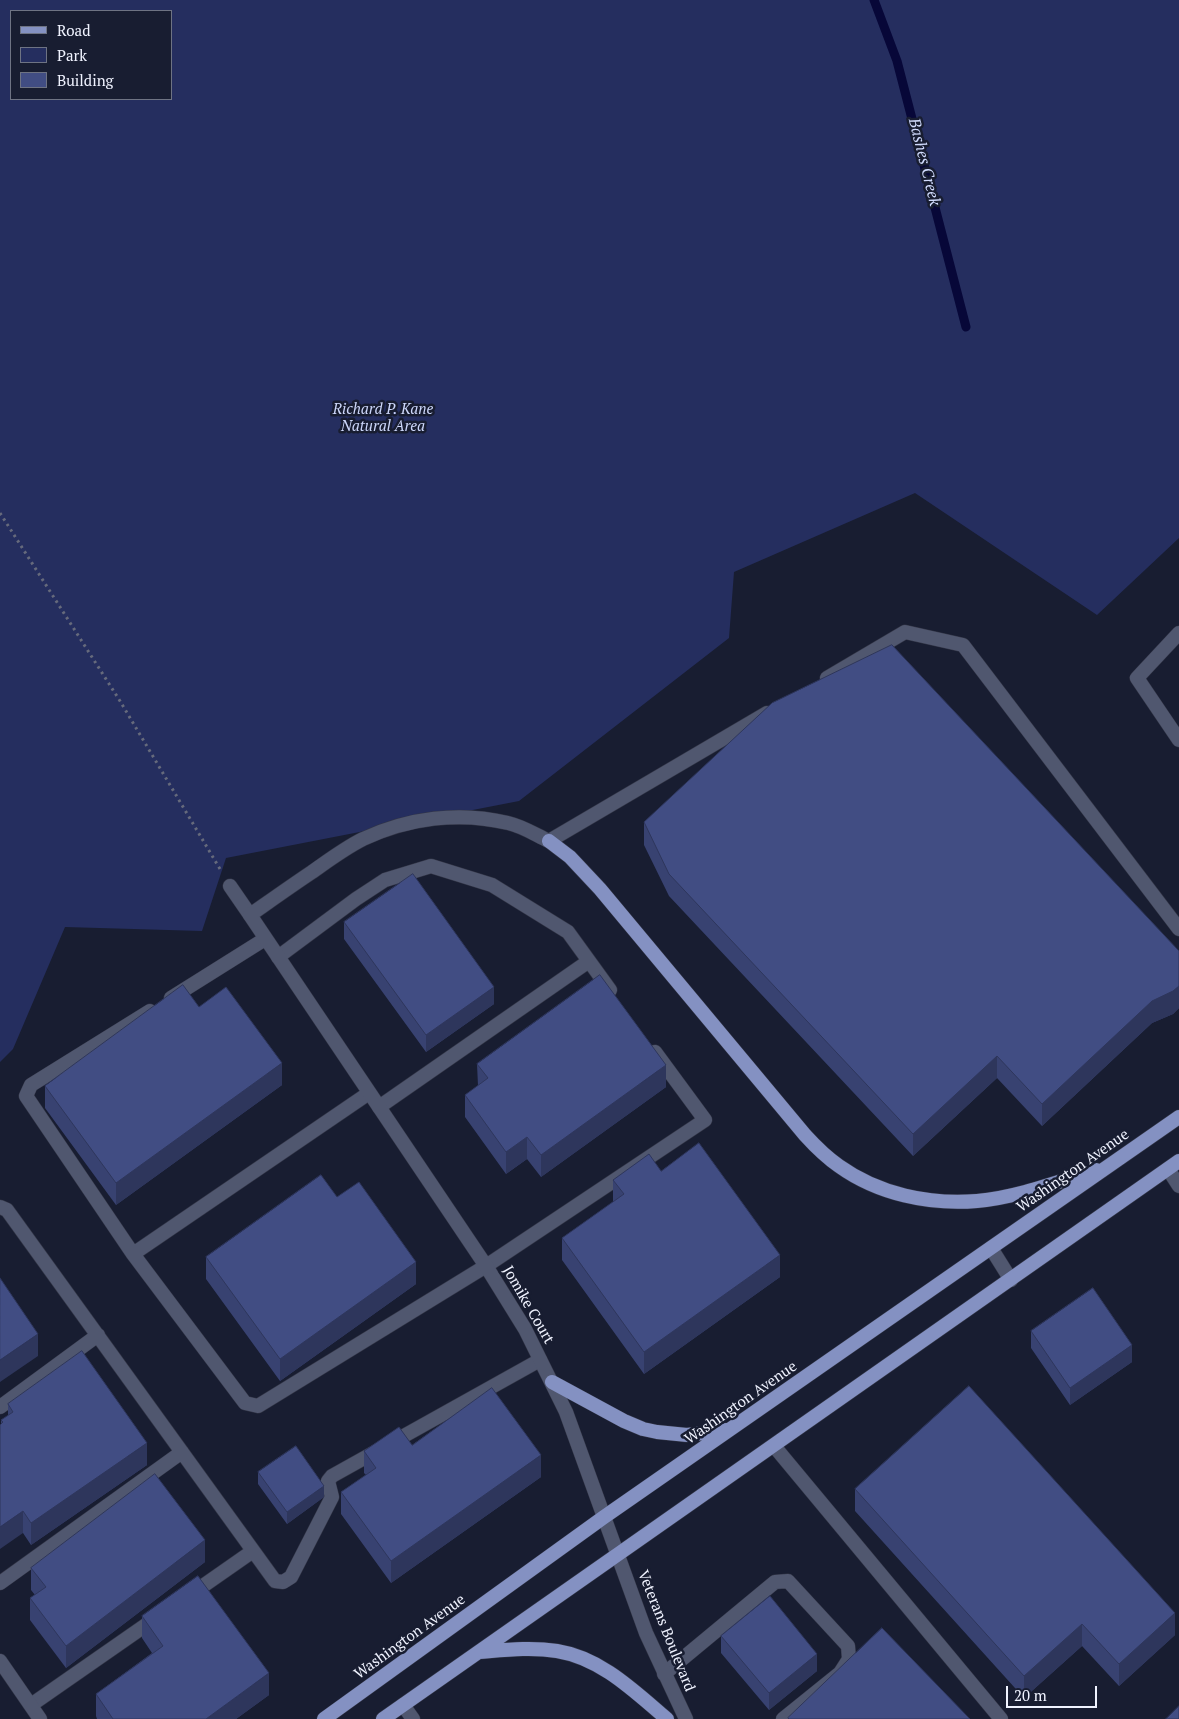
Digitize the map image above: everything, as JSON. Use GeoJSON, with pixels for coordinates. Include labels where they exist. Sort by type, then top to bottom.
{"type":"FeatureCollection","features":[{"type":"Feature","properties":{"kind":"main road"},"geometry":{"type":"LineString","coordinates":[[549,841],[570,857],[600,889],[805,1135],[837,1165],[856,1178],[897,1194],[925,1199],[977,1201],[1028,1191],[1109,1166]]}},
{"type":"Feature","properties":{"kind":"main road","name":"Washington Avenue"},"geometry":{"type":"LineString","coordinates":[[324,1719],[604,1517],[1179,1117]]}},
{"type":"Feature","properties":{"kind":"main road"},"geometry":{"type":"LineString","coordinates":[[383,1719],[1173,1165]]}},
{"type":"Feature","properties":{"kind":"main road"},"geometry":{"type":"LineString","coordinates":[[552,1382],[624,1421],[643,1429],[687,1435],[730,1430]]}},
{"type":"Feature","properties":{"kind":"main road"},"geometry":{"type":"LineString","coordinates":[[478,1652],[537,1650],[574,1654],[612,1674],[667,1719]]}},
{"type":"Feature","properties":{"kind":"street"},"geometry":{"type":"LineString","coordinates":[[812,687],[905,632],[963,645],[1179,929]]}},
{"type":"Feature","properties":{"kind":"street"},"geometry":{"type":"LineString","coordinates":[[1179,633],[1137,678],[1179,740]]}},
{"type":"Feature","properties":{"kind":"street"},"geometry":{"type":"LineString","coordinates":[[230,886],[250,915],[342,851],[364,839],[431,818],[483,818],[509,823],[549,841],[778,707]]}},
{"type":"Feature","properties":{"kind":"street"},"geometry":{"type":"LineString","coordinates":[[278,957],[356,899],[385,880],[431,866],[492,885],[568,932],[618,1000]]}},
{"type":"Feature","properties":{"kind":"street","name":"Jomike Court"},"geometry":{"type":"LineString","coordinates":[[250,915],[507,1298],[552,1382],[577,1441],[618,1555]]}},
{"type":"Feature","properties":{"kind":"street"},"geometry":{"type":"LineString","coordinates":[[266,939],[31,1086],[26,1096],[133,1254],[245,1403],[258,1406],[486,1266],[705,1120],[647,1040]]}},
{"type":"Feature","properties":{"kind":"street"},"geometry":{"type":"LineString","coordinates":[[379,1107],[589,961]]}},
{"type":"Feature","properties":{"kind":"street"},"geometry":{"type":"LineString","coordinates":[[133,1254],[369,1093]]}},
{"type":"Feature","properties":{"kind":"street"},"geometry":{"type":"LineString","coordinates":[[1173,1165],[1179,1186]]}},
{"type":"Feature","properties":{"kind":"street"},"geometry":{"type":"LineString","coordinates":[[0,1207],[7,1210],[275,1581],[283,1582],[291,1578],[332,1497],[328,1481],[332,1476],[540,1360]]}},
{"type":"Feature","properties":{"kind":"street"},"geometry":{"type":"LineString","coordinates":[[991,1248],[1011,1280]]}},
{"type":"Feature","properties":{"kind":"street"},"geometry":{"type":"LineString","coordinates":[[0,1407],[98,1335]]}},
{"type":"Feature","properties":{"kind":"street"},"geometry":{"type":"LineString","coordinates":[[774,1446],[1001,1719]]}},
{"type":"Feature","properties":{"kind":"street"},"geometry":{"type":"LineString","coordinates":[[0,1583],[182,1452]]}},
{"type":"Feature","properties":{"kind":"street"},"geometry":{"type":"LineString","coordinates":[[182,1600],[253,1551]]}},
{"type":"Feature","properties":{"kind":"street","name":"Veterans Boulevard"},"geometry":{"type":"LineString","coordinates":[[618,1555],[646,1633],[686,1719]]}},
{"type":"Feature","properties":{"kind":"street"},"geometry":{"type":"LineString","coordinates":[[664,1674],[775,1582],[788,1581],[848,1646],[849,1659],[840,1673],[783,1719]]}},
{"type":"Feature","properties":{"kind":"street"},"geometry":{"type":"LineString","coordinates":[[0,1661],[36,1715],[166,1612]]}},
{"type":"Feature","properties":{"kind":"street"},"geometry":{"type":"LineString","coordinates":[[403,1704],[412,1719]]}},
{"type":"Feature","properties":{"kind":"path"},"geometry":{"type":"LineString","coordinates":[[0,513],[120,701],[230,886]]}},
{"type":"Feature","properties":{"kind":"green space","name":"Richard P. Kane Natural Area"},"geometry":{"type":"Polygon","coordinates":[[[0,0],[1179,0],[1179,538],[1097,615],[915,493],[734,572],[729,638],[519,801],[226,858],[202,931],[65,927],[13,1049],[0,1062],[0,0]]]}},
{"type":"Feature","properties":{"kind":"building"},"geometry":{"type":"Polygon","coordinates":[[[892,645],[1179,951],[1179,986],[1152,1001],[1042,1104],[997,1056],[913,1134],[669,874],[644,822],[772,703],[892,645]]]}},
{"type":"Feature","properties":{"kind":"building"},"geometry":{"type":"Polygon","coordinates":[[[413,874],[494,987],[426,1035],[344,922],[413,874]]]}},
{"type":"Feature","properties":{"kind":"building"},"geometry":{"type":"Polygon","coordinates":[[[600,975],[666,1065],[541,1155],[527,1137],[506,1152],[465,1095],[488,1078],[477,1064],[600,975]]]}},
{"type":"Feature","properties":{"kind":"building"},"geometry":{"type":"Polygon","coordinates":[[[183,985],[199,1007],[226,987],[282,1063],[116,1183],[45,1086],[183,985]]]}},
{"type":"Feature","properties":{"kind":"building"},"geometry":{"type":"Polygon","coordinates":[[[699,1143],[780,1255],[644,1352],[562,1238],[624,1194],[613,1180],[649,1154],[661,1171],[699,1143]]]}},
{"type":"Feature","properties":{"kind":"building"},"geometry":{"type":"Polygon","coordinates":[[[321,1175],[337,1197],[359,1182],[416,1262],[280,1359],[206,1257],[321,1175]]]}},
{"type":"Feature","properties":{"kind":"building"},"geometry":{"type":"Polygon","coordinates":[[[0,1278],[38,1334],[0,1360],[0,1278]]]}},
{"type":"Feature","properties":{"kind":"building"},"geometry":{"type":"Polygon","coordinates":[[[1093,1288],[1132,1345],[1070,1388],[1031,1331],[1093,1288]]]}},
{"type":"Feature","properties":{"kind":"building"},"geometry":{"type":"Polygon","coordinates":[[[82,1351],[147,1443],[31,1523],[23,1511],[0,1527],[0,1425],[3,1422],[1,1420],[13,1412],[8,1404],[82,1351]]]}},
{"type":"Feature","properties":{"kind":"building"},"geometry":{"type":"Polygon","coordinates":[[[969,1386],[1175,1613],[1119,1664],[1082,1624],[1024,1676],[855,1489],[969,1386]]]}},
{"type":"Feature","properties":{"kind":"building"},"geometry":{"type":"Polygon","coordinates":[[[492,1388],[541,1455],[391,1561],[341,1492],[376,1468],[364,1451],[399,1427],[412,1445],[492,1388]]]}},
{"type":"Feature","properties":{"kind":"building"},"geometry":{"type":"Polygon","coordinates":[[[296,1446],[324,1486],[287,1512],[258,1472],[296,1446]]]}},
{"type":"Feature","properties":{"kind":"building"},"geometry":{"type":"Polygon","coordinates":[[[155,1474],[205,1540],[66,1646],[30,1598],[46,1587],[31,1568],[155,1474]]]}},
{"type":"Feature","properties":{"kind":"building"},"geometry":{"type":"Polygon","coordinates":[[[198,1576],[269,1673],[206,1719],[113,1719],[96,1694],[163,1646],[142,1616],[198,1576]]]}},
{"type":"Feature","properties":{"kind":"building"},"geometry":{"type":"Polygon","coordinates":[[[770,1596],[817,1654],[769,1693],[721,1636],[770,1596]]]}},
{"type":"Feature","properties":{"kind":"building"},"geometry":{"type":"Polygon","coordinates":[[[882,1628],[970,1719],[788,1718],[882,1628]]]}},
{"type":"Feature","properties":{"kind":"building"},"geometry":{"type":"Polygon","coordinates":[[[1179,1706],[1179,1719],[1166,1719],[1179,1706]]]}},
{"type":"Feature","properties":{"kind":"waterway","name":"Bashes Creek"},"geometry":{"type":"LineString","coordinates":[[874,0],[897,61],[966,327]]}}]}
